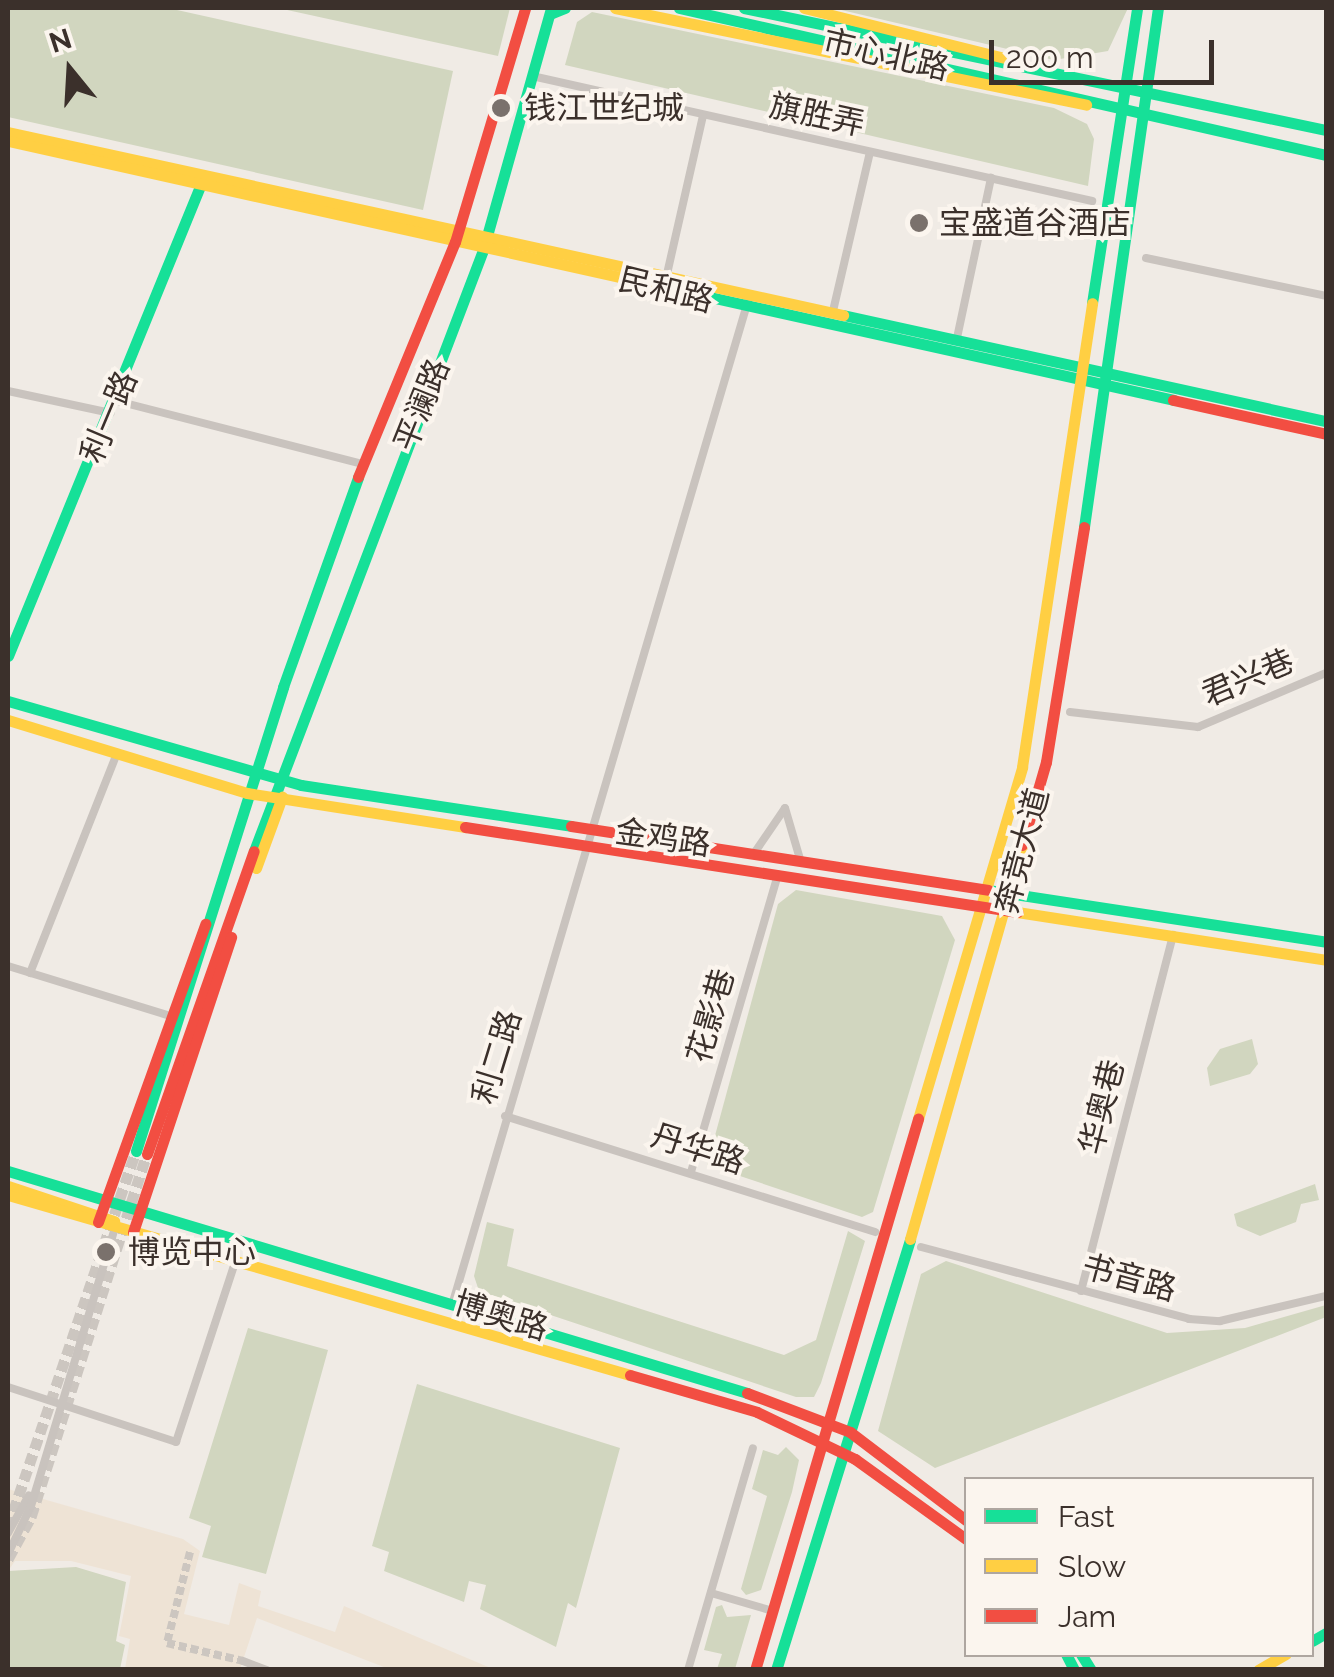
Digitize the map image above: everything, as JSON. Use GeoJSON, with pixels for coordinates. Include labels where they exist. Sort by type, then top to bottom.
{"type":"FeatureCollection","features":[{"type":"Feature","properties":{"kind":"main road","name":"平澜路"},"geometry":{"type":"LineString","coordinates":[[210,916],[254,772],[364,464],[457,236],[525,8]]}},
{"type":"Feature","properties":{"kind":"main road"},"geometry":{"type":"LineString","coordinates":[[551,11],[565,8]]}},
{"type":"Feature","properties":{"kind":"main road"},"geometry":{"type":"LineString","coordinates":[[615,8],[1003,93],[1120,106]]}},
{"type":"Feature","properties":{"kind":"main road","name":"市心北路"},"geometry":{"type":"LineString","coordinates":[[680,8],[1326,155]]}},
{"type":"Feature","properties":{"kind":"main road","name":"市心北路"},"geometry":{"type":"LineString","coordinates":[[744,8],[1326,130]]}},
{"type":"Feature","properties":{"kind":"main road"},"geometry":{"type":"LineString","coordinates":[[804,8],[957,41],[1050,72]]}},
{"type":"Feature","properties":{"kind":"main road","name":"奔竞大道"},"geometry":{"type":"LineString","coordinates":[[755,1670],[776,1612],[1022,767],[1045,646],[1079,382],[1137,8]]}},
{"type":"Feature","properties":{"kind":"main road","name":"奔竞大道"},"geometry":{"type":"LineString","coordinates":[[776,1670],[1006,911],[1046,762],[1106,368],[1138,111],[1158,8]]}},
{"type":"Feature","properties":{"kind":"main road","name":"平澜路"},"geometry":{"type":"LineString","coordinates":[[277,797],[483,250],[551,11]]}},
{"type":"Feature","properties":{"kind":"main road","name":"民和路"},"geometry":{"type":"LineString","coordinates":[[8,132],[203,180]]}},
{"type":"Feature","properties":{"kind":"main road","name":"民和路"},"geometry":{"type":"LineString","coordinates":[[8,141],[457,236],[487,236],[751,292],[1084,363],[1326,421]]}},
{"type":"Feature","properties":{"kind":"main road","name":"利一路"},"geometry":{"type":"LineString","coordinates":[[8,656],[114,407],[203,180]]}},
{"type":"Feature","properties":{"kind":"main road","name":"民和路"},"geometry":{"type":"LineString","coordinates":[[457,236],[483,250],[1326,434]]}},
{"type":"Feature","properties":{"kind":"main road","name":"金鸡路"},"geometry":{"type":"LineString","coordinates":[[8,701],[281,780],[1326,942]]}},
{"type":"Feature","properties":{"kind":"main road","name":"金鸡路"},"geometry":{"type":"LineString","coordinates":[[8,720],[247,793],[1326,960]]}},
{"type":"Feature","properties":{"kind":"main road"},"geometry":{"type":"LineString","coordinates":[[210,916],[141,1152],[277,797]]}},
{"type":"Feature","properties":{"kind":"main road"},"geometry":{"type":"LineString","coordinates":[[8,1186],[133,1232],[277,797]]}},
{"type":"Feature","properties":{"kind":"main road"},"geometry":{"type":"LineString","coordinates":[[100,1218],[167,1015],[210,916]]}},
{"type":"Feature","properties":{"kind":"main road","name":"博奥路"},"geometry":{"type":"LineString","coordinates":[[8,1171],[699,1375],[850,1432],[964,1518]]}},
{"type":"Feature","properties":{"kind":"main road","name":"博奥路"},"geometry":{"type":"LineString","coordinates":[[8,1195],[667,1382],[824,1440],[964,1537]]}},
{"type":"Feature","properties":{"kind":"main road"},"geometry":{"type":"LineString","coordinates":[[1258,1670],[1281,1657]]}},
{"type":"Feature","properties":{"kind":"street","name":"旗胜弄"},"geometry":{"type":"LineString","coordinates":[[532,76],[1092,201]]}},
{"type":"Feature","properties":{"kind":"street"},"geometry":{"type":"LineString","coordinates":[[666,274],[703,116]]}},
{"type":"Feature","properties":{"kind":"street"},"geometry":{"type":"LineString","coordinates":[[833,311],[870,152]]}},
{"type":"Feature","properties":{"kind":"street"},"geometry":{"type":"LineString","coordinates":[[956,338],[991,178]]}},
{"type":"Feature","properties":{"kind":"street"},"geometry":{"type":"LineString","coordinates":[[1146,258],[1326,296]]}},
{"type":"Feature","properties":{"kind":"street","name":"利二路"},"geometry":{"type":"LineString","coordinates":[[454,1302],[505,1116],[751,292]]}},
{"type":"Feature","properties":{"kind":"street"},"geometry":{"type":"LineString","coordinates":[[8,391],[114,407],[364,464]]}},
{"type":"Feature","properties":{"kind":"street","name":"君兴巷"},"geometry":{"type":"LineString","coordinates":[[1070,712],[1198,727],[1326,672]]}},
{"type":"Feature","properties":{"kind":"street"},"geometry":{"type":"LineString","coordinates":[[30,973],[117,754]]}},
{"type":"Feature","properties":{"kind":"street"},"geometry":{"type":"LineString","coordinates":[[755,852],[786,808],[800,859]]}},
{"type":"Feature","properties":{"kind":"street","name":"花影巷"},"geometry":{"type":"LineString","coordinates":[[691,1172],[778,874]]}},
{"type":"Feature","properties":{"kind":"street","name":"华奥巷"},"geometry":{"type":"LineString","coordinates":[[1081,1291],[1172,936]]}},
{"type":"Feature","properties":{"kind":"street"},"geometry":{"type":"LineString","coordinates":[[8,966],[167,1015]]}},
{"type":"Feature","properties":{"kind":"street","name":"丹华路"},"geometry":{"type":"LineString","coordinates":[[505,1116],[875,1232]]}},
{"type":"Feature","properties":{"kind":"street"},"geometry":{"type":"LineString","coordinates":[[8,1533],[28,1495],[115,1227]]}},
{"type":"Feature","properties":{"kind":"street","name":"书音路"},"geometry":{"type":"LineString","coordinates":[[921,1247],[1188,1319],[1220,1320],[1326,1296]]}},
{"type":"Feature","properties":{"kind":"street"},"geometry":{"type":"LineString","coordinates":[[8,1387],[176,1442],[236,1260]]}},
{"type":"Feature","properties":{"kind":"street"},"geometry":{"type":"LineString","coordinates":[[688,1670],[753,1448]]}},
{"type":"Feature","properties":{"kind":"street"},"geometry":{"type":"LineString","coordinates":[[8,1554],[30,1506],[28,1495]]}},
{"type":"Feature","properties":{"kind":"street"},"geometry":{"type":"LineString","coordinates":[[8,1544],[18,1525]]}},
{"type":"Feature","properties":{"kind":"street"},"geometry":{"type":"LineString","coordinates":[[710,1593],[776,1612]]}},
{"type":"Feature","properties":{"kind":"street"},"geometry":{"type":"LineString","coordinates":[[243,1662],[268,1670]]}},
{"type":"Feature","properties":{"kind":"green space"},"geometry":{"type":"Polygon","coordinates":[[[8,8],[168,8],[453,71],[423,210],[8,117],[8,8]]]}},
{"type":"Feature","properties":{"kind":"green space"},"geometry":{"type":"Polygon","coordinates":[[[278,8],[510,8],[498,56],[278,8]]]}},
{"type":"Feature","properties":{"kind":"green space"},"geometry":{"type":"Polygon","coordinates":[[[833,8],[1128,8],[1108,51],[1054,60],[833,8]]]}},
{"type":"Feature","properties":{"kind":"green space"},"geometry":{"type":"Polygon","coordinates":[[[592,12],[1054,108],[1087,124],[1094,139],[1088,186],[565,65],[577,22],[592,12]]]}},
{"type":"Feature","properties":{"kind":"green space"},"geometry":{"type":"Polygon","coordinates":[[[796,890],[942,916],[955,940],[873,1212],[862,1217],[707,1165],[778,904],[796,890]]]}},
{"type":"Feature","properties":{"kind":"green space"},"geometry":{"type":"Polygon","coordinates":[[[1252,1039],[1258,1064],[1250,1074],[1210,1086],[1207,1068],[1220,1049],[1252,1039]]]}},
{"type":"Feature","properties":{"kind":"green space"},"geometry":{"type":"Polygon","coordinates":[[[1315,1184],[1319,1200],[1301,1204],[1296,1222],[1260,1236],[1237,1226],[1234,1214],[1315,1184]]]}},
{"type":"Feature","properties":{"kind":"green space"},"geometry":{"type":"Polygon","coordinates":[[[487,1222],[514,1229],[507,1266],[784,1355],[816,1340],[848,1231],[865,1241],[821,1383],[814,1397],[796,1397],[479,1291],[474,1276],[487,1222]]]}},
{"type":"Feature","properties":{"kind":"green space"},"geometry":{"type":"Polygon","coordinates":[[[946,1261],[1167,1333],[1245,1328],[1326,1305],[1326,1317],[935,1468],[878,1431],[921,1274],[946,1261]]]}},
{"type":"Feature","properties":{"kind":"green space"},"geometry":{"type":"Polygon","coordinates":[[[248,1328],[328,1350],[266,1574],[202,1557],[211,1526],[189,1518],[248,1328]]]}},
{"type":"Feature","properties":{"kind":"green space"},"geometry":{"type":"Polygon","coordinates":[[[417,1384],[620,1448],[576,1608],[568,1603],[556,1647],[480,1609],[486,1585],[469,1581],[464,1602],[384,1571],[389,1552],[372,1546],[417,1384]]]}},
{"type":"Feature","properties":{"kind":"green space"},"geometry":{"type":"Polygon","coordinates":[[[786,1447],[799,1460],[792,1492],[761,1590],[746,1595],[741,1589],[767,1496],[752,1489],[763,1450],[778,1455],[786,1447]]]}},
{"type":"Feature","properties":{"kind":"green space"},"geometry":{"type":"Polygon","coordinates":[[[76,1567],[126,1582],[116,1641],[125,1645],[120,1669],[8,1670],[8,1571],[76,1567]]]}},
{"type":"Feature","properties":{"kind":"green space"},"geometry":{"type":"Polygon","coordinates":[[[722,1605],[727,1617],[751,1615],[735,1669],[717,1669],[722,1654],[704,1650],[716,1607],[722,1605]]]}},
{"type":"Feature","properties":{"kind":"shaded area"},"geometry":{"type":"Polygon","coordinates":[[[8,1489],[183,1539],[200,1551],[184,1614],[229,1625],[239,1583],[261,1591],[258,1606],[335,1632],[344,1606],[493,1669],[389,1669],[257,1618],[240,1669],[125,1669],[130,1639],[119,1636],[131,1576],[71,1561],[15,1561],[8,1571],[8,1489]]]}},
{"type":"Feature","properties":{"kind":"tunnel"},"geometry":{"type":"LineString","coordinates":[[8,1527],[136,1151]]}},
{"type":"Feature","properties":{"kind":"tunnel"},"geometry":{"type":"LineString","coordinates":[[8,1559],[31,1517],[147,1154]]}},
{"type":"Feature","properties":{"kind":"tunnel"},"geometry":{"type":"LineString","coordinates":[[190,1552],[167,1643],[243,1661]]}},
{"type":"Feature","properties":{"kind":"traffic: fast"},"geometry":{"type":"LineString","coordinates":[[254,851],[483,250],[551,8]]}},
{"type":"Feature","properties":{"kind":"traffic: fast"},"geometry":{"type":"LineString","coordinates":[[550,14],[565,8]]}},
{"type":"Feature","properties":{"kind":"traffic: fast"},"geometry":{"type":"LineString","coordinates":[[679,8],[1326,155]]}},
{"type":"Feature","properties":{"kind":"traffic: fast"},"geometry":{"type":"LineString","coordinates":[[744,8],[1326,130]]}},
{"type":"Feature","properties":{"kind":"traffic: fast"},"geometry":{"type":"LineString","coordinates":[[1092,303],[1137,8]]}},
{"type":"Feature","properties":{"kind":"traffic: fast"},"geometry":{"type":"LineString","coordinates":[[1084,527],[1158,8]]}},
{"type":"Feature","properties":{"kind":"traffic: fast"},"geometry":{"type":"LineString","coordinates":[[8,656],[203,179]]}},
{"type":"Feature","properties":{"kind":"traffic: fast"},"geometry":{"type":"LineString","coordinates":[[701,295],[1173,400]]}},
{"type":"Feature","properties":{"kind":"traffic: fast"},"geometry":{"type":"LineString","coordinates":[[843,315],[1326,421]]}},
{"type":"Feature","properties":{"kind":"traffic: fast"},"geometry":{"type":"LineString","coordinates":[[136,1151],[283,687],[358,477]]}},
{"type":"Feature","properties":{"kind":"traffic: fast"},"geometry":{"type":"LineString","coordinates":[[8,701],[301,785],[571,826]]}},
{"type":"Feature","properties":{"kind":"traffic: fast"},"geometry":{"type":"LineString","coordinates":[[988,890],[1326,942]]}},
{"type":"Feature","properties":{"kind":"traffic: fast"},"geometry":{"type":"LineString","coordinates":[[8,1171],[747,1393]]}},
{"type":"Feature","properties":{"kind":"traffic: fast"},"geometry":{"type":"LineString","coordinates":[[776,1670],[910,1239]]}},
{"type":"Feature","properties":{"kind":"traffic: fast"},"geometry":{"type":"LineString","coordinates":[[1314,1640],[1326,1633]]}},
{"type":"Feature","properties":{"kind":"traffic: fast"},"geometry":{"type":"LineString","coordinates":[[1068,1657],[1074,1670]]}},
{"type":"Feature","properties":{"kind":"traffic: fast"},"geometry":{"type":"LineString","coordinates":[[1083,1657],[1091,1670]]}},
{"type":"Feature","properties":{"kind":"traffic: slow"},"geometry":{"type":"LineString","coordinates":[[615,8],[1086,105]]}},
{"type":"Feature","properties":{"kind":"traffic: slow"},"geometry":{"type":"LineString","coordinates":[[804,8],[1013,60]]}},
{"type":"Feature","properties":{"kind":"traffic: slow"},"geometry":{"type":"LineString","coordinates":[[8,132],[843,315]]}},
{"type":"Feature","properties":{"kind":"traffic: slow"},"geometry":{"type":"LineString","coordinates":[[8,141],[701,295]]}},
{"type":"Feature","properties":{"kind":"traffic: slow"},"geometry":{"type":"LineString","coordinates":[[918,1119],[1022,767],[1092,303]]}},
{"type":"Feature","properties":{"kind":"traffic: slow"},"geometry":{"type":"LineString","coordinates":[[8,720],[247,793],[465,827]]}},
{"type":"Feature","properties":{"kind":"traffic: slow"},"geometry":{"type":"LineString","coordinates":[[256,868],[282,797]]}},
{"type":"Feature","properties":{"kind":"traffic: slow"},"geometry":{"type":"LineString","coordinates":[[910,1239],[1022,845]]}},
{"type":"Feature","properties":{"kind":"traffic: slow"},"geometry":{"type":"LineString","coordinates":[[1017,912],[1326,960]]}},
{"type":"Feature","properties":{"kind":"traffic: slow"},"geometry":{"type":"LineString","coordinates":[[8,1186],[114,1221]]}},
{"type":"Feature","properties":{"kind":"traffic: slow"},"geometry":{"type":"LineString","coordinates":[[8,1195],[630,1375]]}},
{"type":"Feature","properties":{"kind":"traffic: slow"},"geometry":{"type":"LineString","coordinates":[[1258,1670],[1281,1657]]}},
{"type":"Feature","properties":{"kind":"traffic: jam"},"geometry":{"type":"LineString","coordinates":[[358,477],[455,242],[525,8]]}},
{"type":"Feature","properties":{"kind":"traffic: jam"},"geometry":{"type":"LineString","coordinates":[[1173,400],[1326,434]]}},
{"type":"Feature","properties":{"kind":"traffic: jam"},"geometry":{"type":"LineString","coordinates":[[1022,845],[1046,762],[1084,527]]}},
{"type":"Feature","properties":{"kind":"traffic: jam"},"geometry":{"type":"LineString","coordinates":[[571,826],[988,890]]}},
{"type":"Feature","properties":{"kind":"traffic: jam"},"geometry":{"type":"LineString","coordinates":[[465,827],[1017,912]]}},
{"type":"Feature","properties":{"kind":"traffic: jam"},"geometry":{"type":"LineString","coordinates":[[147,1154],[254,851]]}},
{"type":"Feature","properties":{"kind":"traffic: jam"},"geometry":{"type":"LineString","coordinates":[[98,1222],[205,924]]}},
{"type":"Feature","properties":{"kind":"traffic: jam"},"geometry":{"type":"LineString","coordinates":[[133,1232],[231,937]]}},
{"type":"Feature","properties":{"kind":"traffic: jam"},"geometry":{"type":"LineString","coordinates":[[755,1670],[918,1119]]}},
{"type":"Feature","properties":{"kind":"traffic: jam"},"geometry":{"type":"LineString","coordinates":[[630,1375],[757,1412],[855,1459],[964,1538]]}},
{"type":"Feature","properties":{"kind":"traffic: jam"},"geometry":{"type":"LineString","coordinates":[[747,1393],[850,1432],[964,1518]]}},
{"type":"Feature","properties":{"kind":"place","name":"钱江世纪城"},"geometry":{"type":"Point","coordinates":[501,108]}},
{"type":"Feature","properties":{"kind":"place","name":"宝盛道谷酒店"},"geometry":{"type":"Point","coordinates":[919,223]}},
{"type":"Feature","properties":{"kind":"place","name":"博览中心"},"geometry":{"type":"Point","coordinates":[106,1252]}}]}
